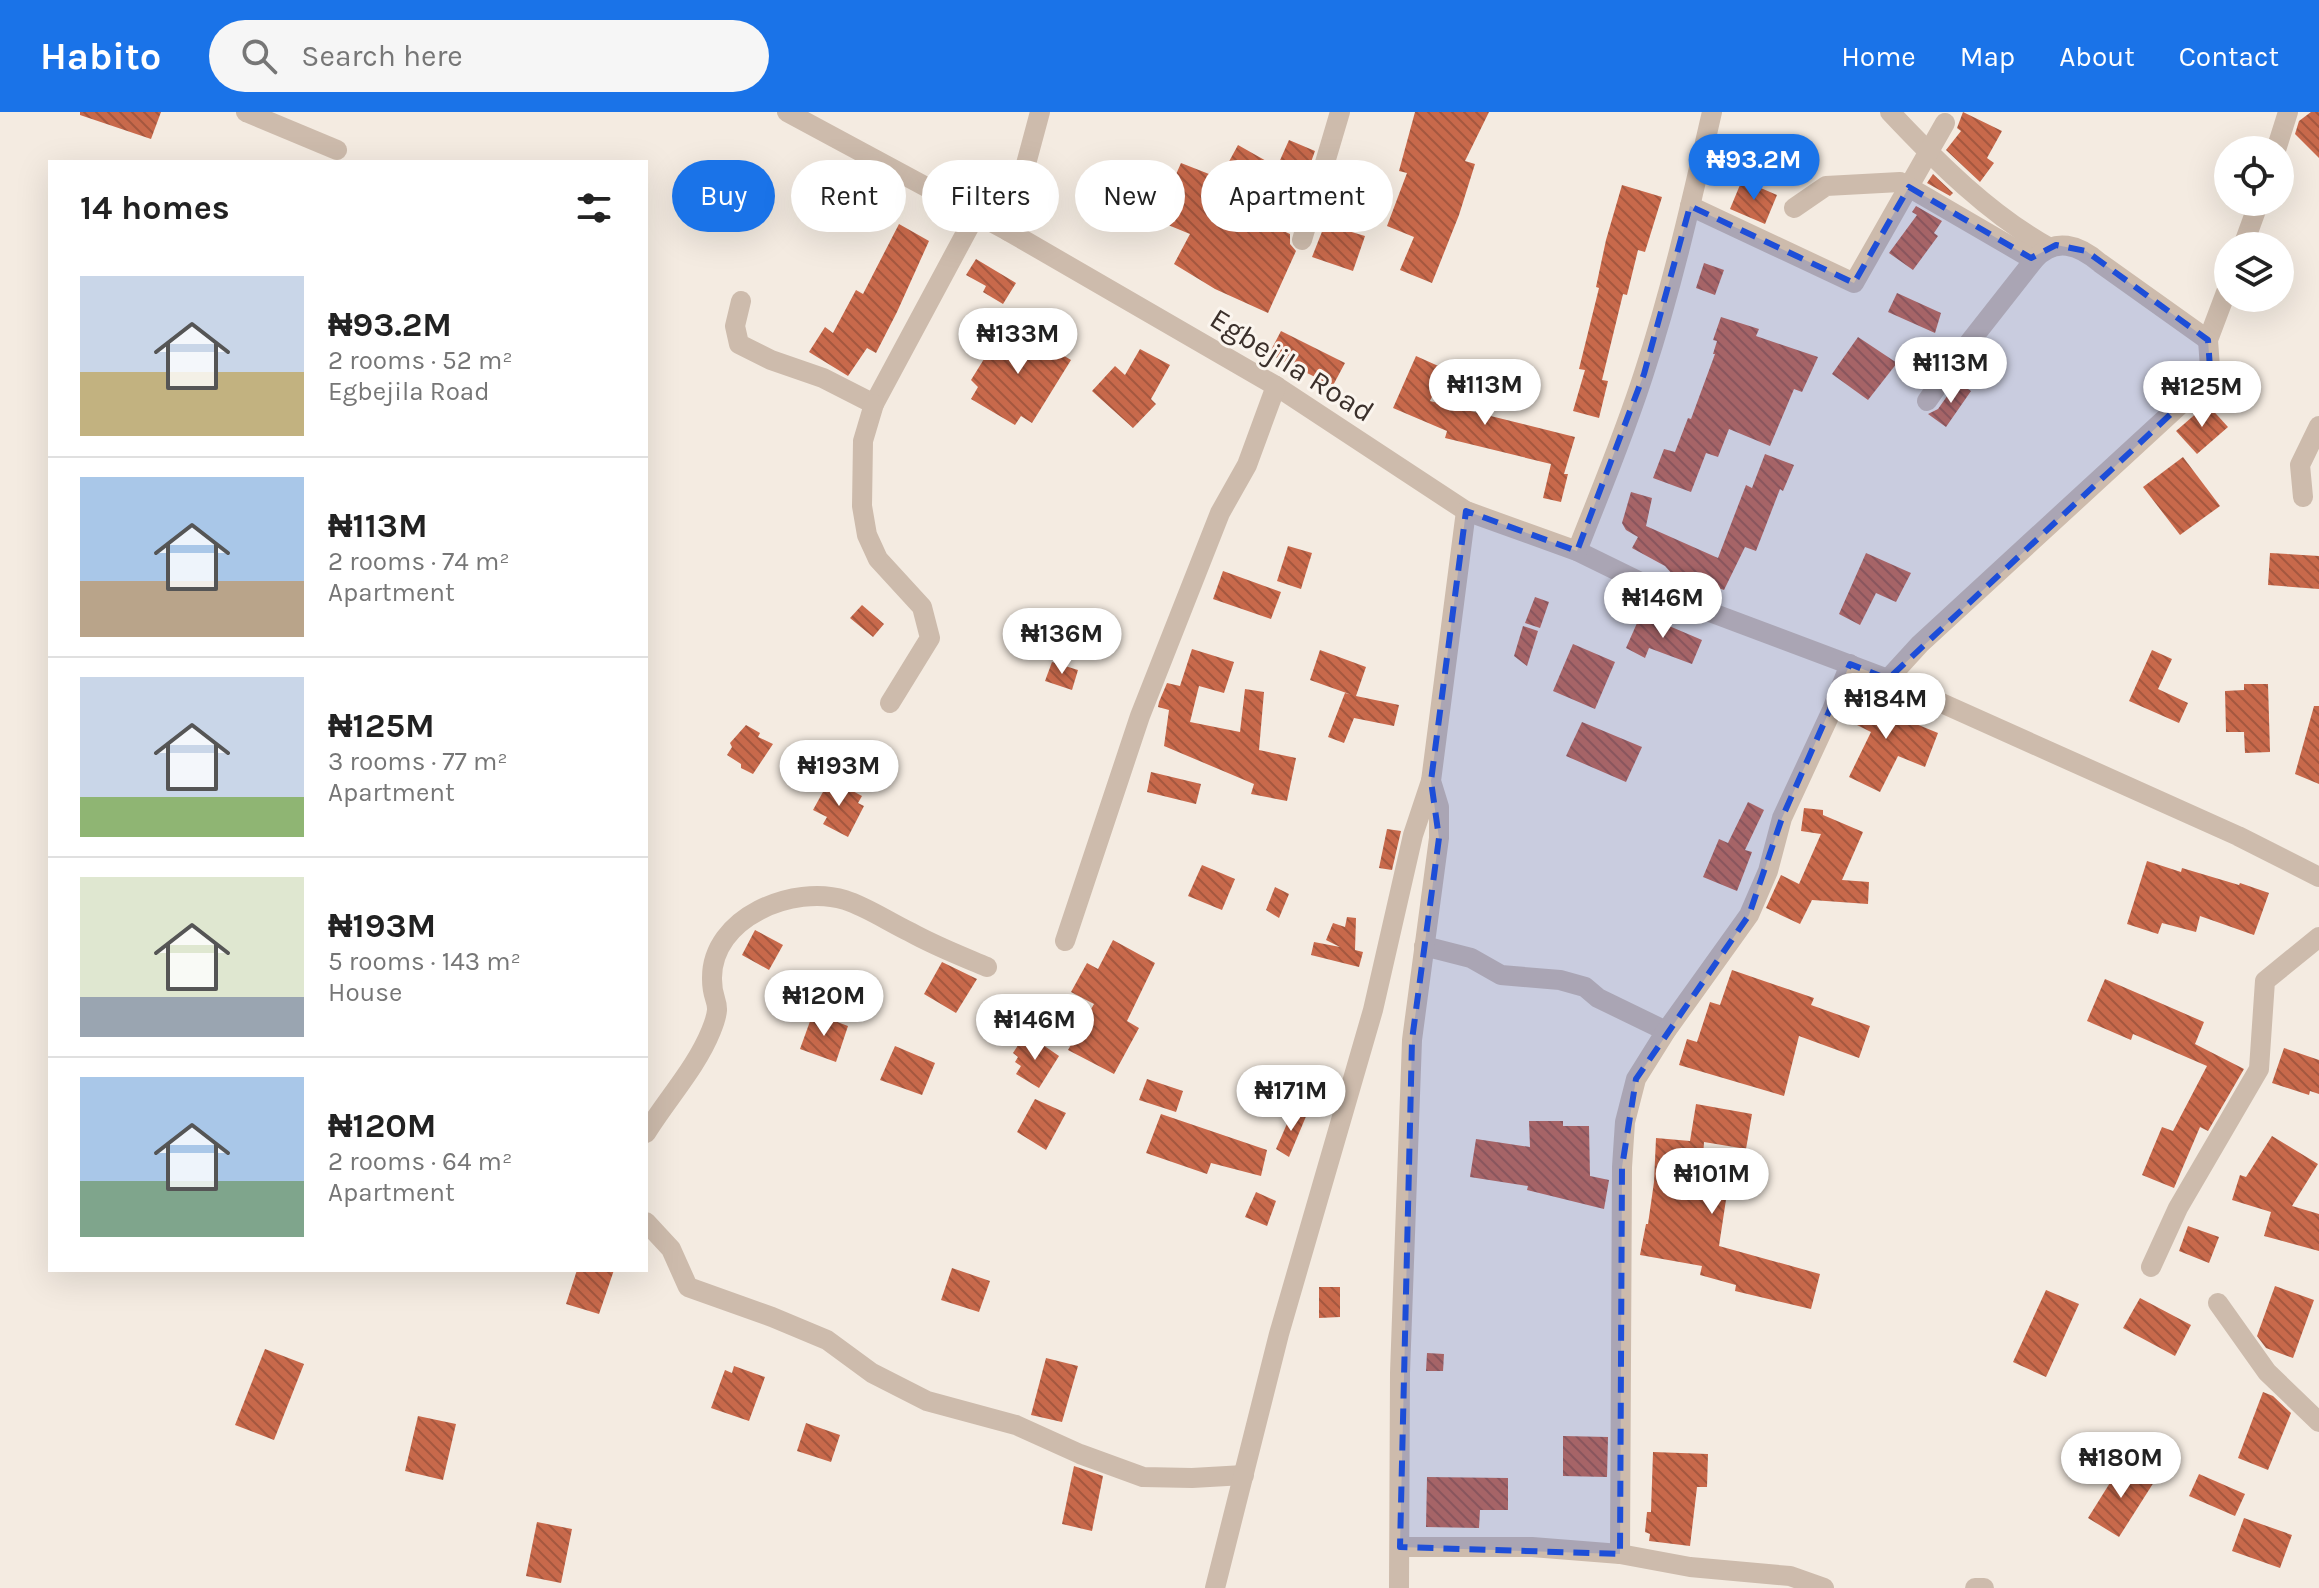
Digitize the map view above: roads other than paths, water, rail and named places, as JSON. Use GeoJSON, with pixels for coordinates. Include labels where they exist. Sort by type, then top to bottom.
{"type":"FeatureCollection","features":[{"type":"Feature","properties":{"kind":"street"},"geometry":{"type":"LineString","coordinates":[[246,112],[337,150]]}},
{"type":"Feature","properties":{"kind":"street","name":"Egbejila Road"},"geometry":{"type":"LineString","coordinates":[[787,112],[922,185]]}},
{"type":"Feature","properties":{"kind":"street"},"geometry":{"type":"LineString","coordinates":[[1027,160],[1040,112]]}},
{"type":"Feature","properties":{"kind":"street"},"geometry":{"type":"LineString","coordinates":[[1302,240],[1340,112]]}},
{"type":"Feature","properties":{"kind":"street"},"geometry":{"type":"LineString","coordinates":[[1577,551],[1644,374],[1712,112]]}},
{"type":"Feature","properties":{"kind":"street"},"geometry":{"type":"LineString","coordinates":[[1890,112],[1928,153],[2023,233],[2042,254]]}},
{"type":"Feature","properties":{"kind":"street"},"geometry":{"type":"LineString","coordinates":[[2280,136],[2288,112]]}},
{"type":"Feature","properties":{"kind":"street"},"geometry":{"type":"LineString","coordinates":[[1690,206],[1854,283],[1945,123]]}},
{"type":"Feature","properties":{"kind":"street"},"geometry":{"type":"LineString","coordinates":[[1794,208],[1826,186],[1900,182],[2042,254]]}},
{"type":"Feature","properties":{"kind":"street"},"geometry":{"type":"LineString","coordinates":[[890,703],[930,638],[922,607],[878,559],[867,535],[862,506],[863,441],[874,404],[966,232]]}},
{"type":"Feature","properties":{"kind":"street","name":"Egbejila Road"},"geometry":{"type":"LineString","coordinates":[[1010,232],[1276,386],[1466,511],[1577,551],[1675,599],[1888,679],[2238,836],[2319,877]]}},
{"type":"Feature","properties":{"kind":"street"},"geometry":{"type":"LineString","coordinates":[[1927,401],[1961,353],[2042,254],[2069,244],[2086,251],[2208,340]]}},
{"type":"Feature","properties":{"kind":"street"},"geometry":{"type":"LineString","coordinates":[[741,301],[735,326],[739,344],[771,360],[823,378],[874,404]]}},
{"type":"Feature","properties":{"kind":"street"},"geometry":{"type":"LineString","coordinates":[[1888,679],[1931,634],[2206,381],[2210,368],[2208,340],[2219,312]]}},
{"type":"Feature","properties":{"kind":"street"},"geometry":{"type":"LineString","coordinates":[[1065,941],[1146,701],[1220,513],[1247,465],[1276,386]]}},
{"type":"Feature","properties":{"kind":"street"},"geometry":{"type":"LineString","coordinates":[[2303,497],[2300,465],[2319,426]]}},
{"type":"Feature","properties":{"kind":"street"},"geometry":{"type":"LineString","coordinates":[[1215,1588],[1279,1334],[1373,1010],[1413,835],[1431,781],[1466,511]]}},
{"type":"Feature","properties":{"kind":"street"},"geometry":{"type":"LineString","coordinates":[[1620,1554],[1622,1167],[1625,1122],[1636,1079],[1666,1031],[1749,915],[1768,871],[1782,818],[1850,664]]}},
{"type":"Feature","properties":{"kind":"street"},"geometry":{"type":"LineString","coordinates":[[1399,1588],[1400,1373],[1412,1040],[1439,838],[1439,807],[1431,781]]}},
{"type":"Feature","properties":{"kind":"street"},"geometry":{"type":"LineString","coordinates":[[648,1130],[706,1044],[720,1010],[712,979],[718,952],[732,930],[753,915],[790,898],[824,895],[847,901],[987,967]]}},
{"type":"Feature","properties":{"kind":"street"},"geometry":{"type":"LineString","coordinates":[[2151,1267],[2178,1208],[2259,1069],[2265,981],[2319,937]]}},
{"type":"Feature","properties":{"kind":"street"},"geometry":{"type":"LineString","coordinates":[[1424,946],[1471,958],[1501,975],[1560,980],[1585,987],[1598,998],[1666,1031]]}},
{"type":"Feature","properties":{"kind":"street"},"geometry":{"type":"LineString","coordinates":[[648,1224],[671,1249],[688,1287],[827,1340],[872,1373],[927,1401],[1016,1425],[1080,1454],[1143,1477],[1244,1475]]}},
{"type":"Feature","properties":{"kind":"street"},"geometry":{"type":"LineString","coordinates":[[2218,1303],[2267,1372],[2319,1422]]}},
{"type":"Feature","properties":{"kind":"street"},"geometry":{"type":"LineString","coordinates":[[1400,1547],[1532,1547],[1620,1554],[1690,1567],[1790,1576],[1824,1588]]}},
{"type":"Feature","properties":{"kind":"street"},"geometry":{"type":"LineString","coordinates":[[1975,1588],[1984,1588]]}}]}
